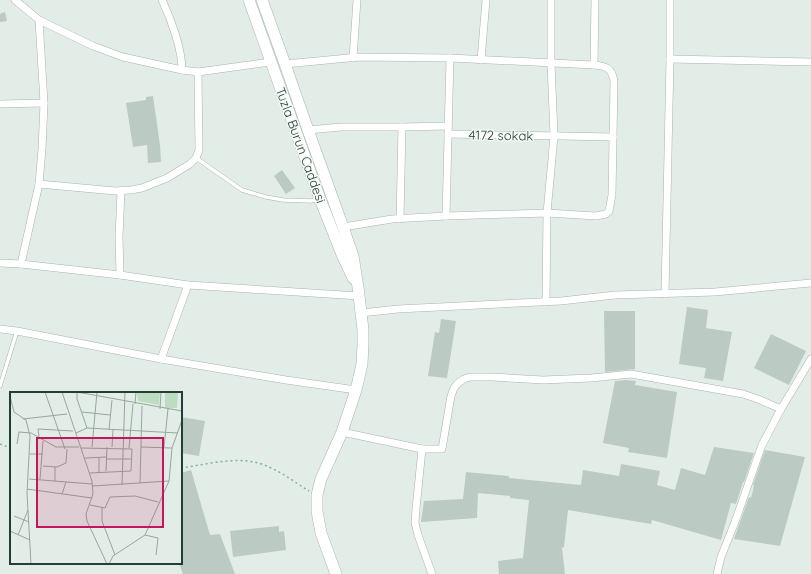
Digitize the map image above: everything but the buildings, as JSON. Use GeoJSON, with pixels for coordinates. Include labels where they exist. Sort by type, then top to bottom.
{"type":"FeatureCollection","features":[{"type":"Feature","properties":{"kind":"main road","name":"Tuzla Burun Caddesi"},"geometry":{"type":"LineString","coordinates":[[249,0],[320,199],[343,257],[359,292]]}},
{"type":"Feature","properties":{"kind":"main road","name":"Tuzla Burun Caddesi"},"geometry":{"type":"LineString","coordinates":[[262,0],[343,227],[352,256],[359,292],[363,337],[363,357],[360,373],[342,432],[321,479],[317,495],[317,511],[320,527],[336,574]]}},
{"type":"Feature","properties":{"kind":"street"},"geometry":{"type":"LineString","coordinates":[[16,0],[40,20],[93,46],[124,57],[182,70],[198,72],[271,62]]}},
{"type":"Feature","properties":{"kind":"street"},"geometry":{"type":"LineString","coordinates":[[162,0],[168,12],[181,55],[182,70]]}},
{"type":"Feature","properties":{"kind":"street"},"geometry":{"type":"LineString","coordinates":[[353,58],[357,0]]}},
{"type":"Feature","properties":{"kind":"street"},"geometry":{"type":"LineString","coordinates":[[481,60],[486,0]]}},
{"type":"Feature","properties":{"kind":"street"},"geometry":{"type":"LineString","coordinates":[[546,302],[547,213],[554,136],[551,63],[551,0]]}},
{"type":"Feature","properties":{"kind":"street"},"geometry":{"type":"LineString","coordinates":[[594,65],[595,0]]}},
{"type":"Feature","properties":{"kind":"street"},"geometry":{"type":"LineString","coordinates":[[665,294],[670,0]]}},
{"type":"Feature","properties":{"kind":"street"},"geometry":{"type":"LineString","coordinates":[[21,264],[39,184],[42,149],[44,103],[40,20]]}},
{"type":"Feature","properties":{"kind":"street"},"geometry":{"type":"LineString","coordinates":[[285,64],[353,58],[450,58],[604,66],[608,68],[614,76],[612,195],[609,211],[606,214],[596,216],[547,213],[400,218],[343,227]]}},
{"type":"Feature","properties":{"kind":"street"},"geometry":{"type":"LineString","coordinates":[[446,216],[450,58]]}},
{"type":"Feature","properties":{"kind":"street"},"geometry":{"type":"LineString","coordinates":[[670,59],[811,62]]}},
{"type":"Feature","properties":{"kind":"street"},"geometry":{"type":"LineString","coordinates":[[39,184],[121,191],[142,188],[167,178],[190,164],[196,158],[200,141],[198,72]]}},
{"type":"Feature","properties":{"kind":"street"},"geometry":{"type":"LineString","coordinates":[[0,104],[44,103]]}},
{"type":"Feature","properties":{"kind":"street","name":"4172 sokak"},"geometry":{"type":"LineString","coordinates":[[308,130],[341,127],[402,127],[554,136],[613,137]]}},
{"type":"Feature","properties":{"kind":"street"},"geometry":{"type":"LineString","coordinates":[[400,218],[402,127]]}},
{"type":"Feature","properties":{"kind":"street"},"geometry":{"type":"LineString","coordinates":[[120,275],[119,237],[121,191]]}},
{"type":"Feature","properties":{"kind":"street"},"geometry":{"type":"LineString","coordinates":[[0,263],[120,275],[188,285],[359,292]]}},
{"type":"Feature","properties":{"kind":"street"},"geometry":{"type":"LineString","coordinates":[[361,313],[398,308],[546,302],[615,295],[715,292],[811,283]]}},
{"type":"Feature","properties":{"kind":"street"},"geometry":{"type":"LineString","coordinates":[[161,359],[188,285]]}},
{"type":"Feature","properties":{"kind":"street"},"geometry":{"type":"LineString","coordinates":[[0,329],[161,359],[356,390]]}},
{"type":"Feature","properties":{"kind":"street"},"geometry":{"type":"LineString","coordinates":[[717,574],[721,557],[762,445],[781,409],[811,359]]}},
{"type":"Feature","properties":{"kind":"street"},"geometry":{"type":"LineString","coordinates":[[342,432],[422,449],[442,449],[451,396],[454,388],[458,383],[470,377],[543,380],[591,378],[631,374],[743,394],[781,409]]}},
{"type":"Feature","properties":{"kind":"street"},"geometry":{"type":"LineString","coordinates":[[422,449],[415,516],[418,535],[432,574]]}},
{"type":"Feature","properties":{"kind":"lane"},"geometry":{"type":"LineString","coordinates":[[196,158],[242,190],[283,200],[311,201],[320,199]]}},
{"type":"Feature","properties":{"kind":"lane"},"geometry":{"type":"LineString","coordinates":[[0,386],[17,331]]}},
{"type":"Feature","properties":{"kind":"path"},"geometry":{"type":"LineString","coordinates":[[0,444],[10,448]]}},
{"type":"Feature","properties":{"kind":"path"},"geometry":{"type":"LineString","coordinates":[[182,468],[237,460],[258,463],[270,467],[317,495]]}}]}
